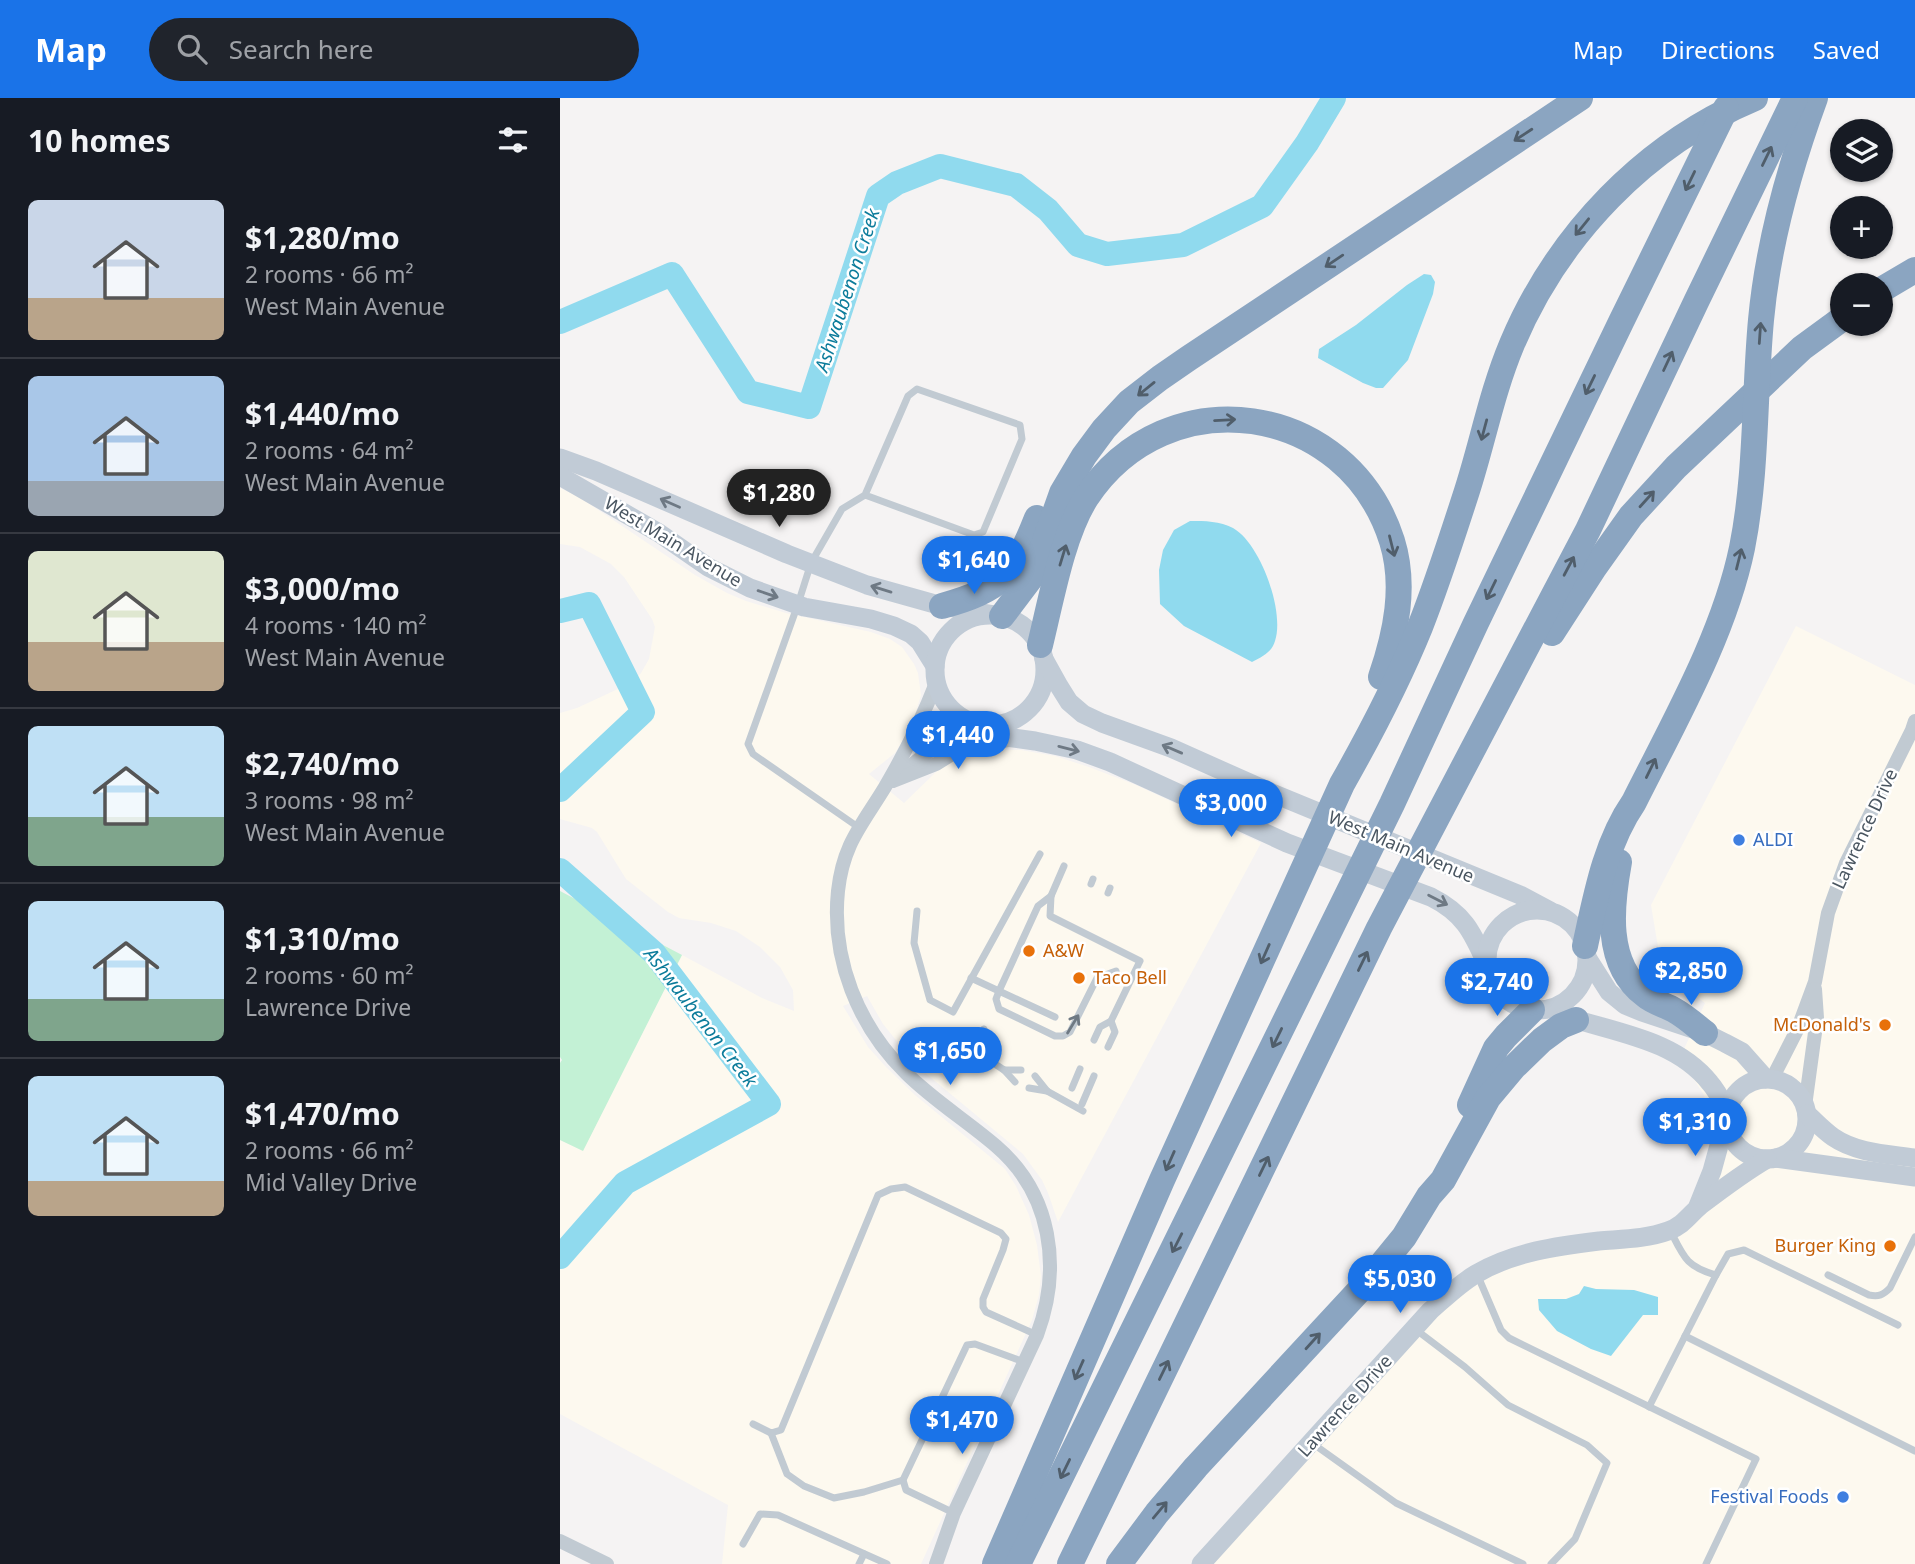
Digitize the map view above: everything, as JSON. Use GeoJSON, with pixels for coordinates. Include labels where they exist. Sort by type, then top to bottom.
{"type":"FeatureCollection","features":[{"type":"Feature","properties":{"kind":"highway"},"geometry":{"type":"LineString","coordinates":[[998,615],[1033,575],[1062,493],[1084,456],[1129,402],[1160,378],[1580,98]]}},
{"type":"Feature","properties":{"kind":"highway"},"geometry":{"type":"LineString","coordinates":[[1018,1564],[1392,804],[1620,322],[1732,98]]}},
{"type":"Feature","properties":{"kind":"highway"},"geometry":{"type":"LineString","coordinates":[[995,1564],[1162,1180],[1342,784],[1372,730],[1420,628],[1467,493],[1493,396],[1517,333],[1534,298],[1571,241],[1596,210],[1630,178],[1694,129],[1755,98]]}},
{"type":"Feature","properties":{"kind":"highway"},"geometry":{"type":"LineString","coordinates":[[1070,1564],[1379,928],[1588,530],[1795,98]]}},
{"type":"Feature","properties":{"kind":"highway"},"geometry":{"type":"LineString","coordinates":[[1586,952],[1596,897],[1610,847],[1707,652],[1732,586],[1742,547],[1751,491],[1761,318],[1775,231],[1798,146],[1815,98]]}},
{"type":"Feature","properties":{"kind":"highway"},"geometry":{"type":"LineString","coordinates":[[1893,283],[1915,270]]}},
{"type":"Feature","properties":{"kind":"highway"},"geometry":{"type":"LineString","coordinates":[[1434,821],[1476,771],[1560,618],[1631,516],[1676,467],[1802,348],[1830,328]]}},
{"type":"Feature","properties":{"kind":"highway"},"geometry":{"type":"LineString","coordinates":[[1042,652],[1058,572],[1075,520],[1087,498],[1109,470],[1129,452],[1159,435],[1190,423],[1229,418],[1266,422],[1298,433],[1327,450],[1368,490],[1393,543],[1399,583],[1391,648],[1342,784]]}},
{"type":"Feature","properties":{"kind":"highway"},"geometry":{"type":"LineString","coordinates":[[942,606],[971,598],[998,583],[1007,574],[1027,543],[1041,507],[1054,486],[1084,456]]}},
{"type":"Feature","properties":{"kind":"highway"},"geometry":{"type":"LineString","coordinates":[[1634,802],[1631,825],[1617,871],[1613,918],[1615,947],[1621,967],[1645,996],[1678,1012],[1705,1033]]}},
{"type":"Feature","properties":{"kind":"highway"},"geometry":{"type":"LineString","coordinates":[[1429,1196],[1496,1048],[1506,1036],[1538,1010]]}},
{"type":"Feature","properties":{"kind":"highway"},"geometry":{"type":"LineString","coordinates":[[1119,1564],[1196,1467],[1368,1281],[1404,1237],[1429,1196],[1443,1180],[1497,1088],[1542,1040],[1576,1020]]}},
{"type":"Feature","properties":{"kind":"main road","name":"West Main Avenue"},"geometry":{"type":"LineString","coordinates":[[560,458],[867,585],[942,606],[998,615]]}},
{"type":"Feature","properties":{"kind":"main road","name":"West Main Avenue"},"geometry":{"type":"LineString","coordinates":[[560,476],[659,533],[708,567],[750,587],[798,604],[871,618],[911,634],[920,642],[936,674]]}},
{"type":"Feature","properties":{"kind":"main road"},"geometry":{"type":"LineString","coordinates":[[998,615],[1017,622],[1030,631],[1042,652],[1045,676],[1040,693],[1030,708],[1016,719],[999,724],[979,724],[963,718],[951,709],[942,696],[936,674],[939,649],[948,634],[961,623],[977,616],[998,615]]}},
{"type":"Feature","properties":{"kind":"main road","name":"West Main Avenue"},"geometry":{"type":"LineString","coordinates":[[1042,652],[1069,702],[1083,714],[1171,748],[1285,799],[1520,895],[1549,911]]}},
{"type":"Feature","properties":{"kind":"main road","name":"West Main Avenue"},"geometry":{"type":"LineString","coordinates":[[979,724],[999,736],[1077,750],[1110,762],[1287,842],[1431,897],[1449,906],[1463,920],[1486,963]]}},
{"type":"Feature","properties":{"kind":"main road"},"geometry":{"type":"LineString","coordinates":[[1769,1079],[1742,1052],[1705,1033],[1642,1012],[1609,992],[1586,952],[1578,930],[1565,918],[1549,911],[1518,913],[1505,921],[1494,933],[1488,947],[1486,963],[1489,977],[1496,990],[1512,1004],[1639,1037],[1674,1054],[1700,1072],[1711,1084],[1727,1115],[1727,1129],[1735,1144],[1749,1155],[1915,1177]]}},
{"type":"Feature","properties":{"kind":"main road"},"geometry":{"type":"LineString","coordinates":[[1538,1010],[1558,1006],[1580,987],[1586,974],[1586,952]]}},
{"type":"Feature","properties":{"kind":"main road"},"geometry":{"type":"LineString","coordinates":[[1698,1208],[1712,1171],[1730,1101],[1741,1087],[1757,1079],[1781,1081],[1796,1090],[1806,1110],[1833,1137],[1849,1146],[1915,1157]]}},
{"type":"Feature","properties":{"kind":"main road"},"geometry":{"type":"LineString","coordinates":[[1771,1159],[1783,1156],[1797,1146],[1805,1131],[1806,1110]]}},
{"type":"Feature","properties":{"kind":"main road","name":"Lawrence Drive"},"geometry":{"type":"LineString","coordinates":[[1201,1564],[1453,1290],[1477,1274],[1535,1251],[1636,1238],[1670,1230],[1685,1222],[1698,1208],[1744,1172],[1771,1159]]}},
{"type":"Feature","properties":{"kind":"street"},"geometry":{"type":"LineString","coordinates":[[936,674],[921,720],[889,784],[858,827],[845,856],[839,881],[837,910],[839,944],[849,986],[864,1020],[880,1044],[920,1087],[996,1146],[1023,1175],[1045,1228],[1051,1270],[1046,1306],[1037,1335],[954,1513],[936,1564]]}},
{"type":"Feature","properties":{"kind":"street","name":"Lawrence Drive"},"geometry":{"type":"LineString","coordinates":[[1769,1079],[1798,1028],[1815,982],[1828,913],[1846,863],[1915,721]]}},
{"type":"Feature","properties":{"kind":"street"},"geometry":{"type":"LineString","coordinates":[[889,784],[954,733],[979,724]]}},
{"type":"Feature","properties":{"kind":"street"},"geometry":{"type":"LineString","coordinates":[[889,784],[936,764],[957,751],[978,744],[1019,739]]}},
{"type":"Feature","properties":{"kind":"street","name":"Lawrence Drive"},"geometry":{"type":"LineString","coordinates":[[1806,1110],[1817,1018],[1815,982]]}},
{"type":"Feature","properties":{"kind":"street"},"geometry":{"type":"LineString","coordinates":[[560,1541],[607,1564]]}},
{"type":"Feature","properties":{"kind":"lane"},"geometry":{"type":"LineString","coordinates":[[858,827],[753,754],[748,744],[811,563],[842,509],[866,495],[908,396],[917,389],[1020,425],[1022,439],[983,532],[974,535],[866,495]]}},
{"type":"Feature","properties":{"kind":"lane"},"geometry":{"type":"LineString","coordinates":[[917,911],[914,943],[930,1000],[953,1012],[1040,854]]}},
{"type":"Feature","properties":{"kind":"lane"},"geometry":{"type":"LineString","coordinates":[[1065,866],[1051,896],[1050,916],[1140,961],[1111,1021],[1100,1027],[1094,1040]]}},
{"type":"Feature","properties":{"kind":"lane"},"geometry":{"type":"LineString","coordinates":[[1051,896],[1038,906],[999,991],[996,999],[999,1009],[1055,1036],[1063,1036],[1070,1032],[1097,978],[1116,971]]}},
{"type":"Feature","properties":{"kind":"lane"},"geometry":{"type":"LineString","coordinates":[[1069,926],[1074,917]]}},
{"type":"Feature","properties":{"kind":"lane"},"geometry":{"type":"LineString","coordinates":[[1087,935],[1091,926]]}},
{"type":"Feature","properties":{"kind":"lane"},"geometry":{"type":"LineString","coordinates":[[971,978],[1055,1017]]}},
{"type":"Feature","properties":{"kind":"lane"},"geometry":{"type":"LineString","coordinates":[[1108,1047],[1115,1032],[1111,1021]]}},
{"type":"Feature","properties":{"kind":"lane"},"geometry":{"type":"LineString","coordinates":[[984,1030],[992,1062],[1015,1082]]}},
{"type":"Feature","properties":{"kind":"lane"},"geometry":{"type":"LineString","coordinates":[[1072,1088],[1080,1069]]}},
{"type":"Feature","properties":{"kind":"lane"},"geometry":{"type":"LineString","coordinates":[[1004,1070],[1021,1070]]}},
{"type":"Feature","properties":{"kind":"lane"},"geometry":{"type":"LineString","coordinates":[[1035,1076],[1047,1091]]}},
{"type":"Feature","properties":{"kind":"lane"},"geometry":{"type":"LineString","coordinates":[[1029,1088],[1047,1091],[1082,1107],[1094,1076]]}},
{"type":"Feature","properties":{"kind":"lane"},"geometry":{"type":"LineString","coordinates":[[771,1433],[781,1430],[878,1195],[891,1189],[905,1187],[1001,1234],[1006,1239],[983,1299],[983,1307],[986,1312],[1037,1335]]}},
{"type":"Feature","properties":{"kind":"lane"},"geometry":{"type":"LineString","coordinates":[[1670,1230],[1688,1263],[1700,1271],[1716,1275]]}},
{"type":"Feature","properties":{"kind":"lane"},"geometry":{"type":"LineString","coordinates":[[1828,1275],[1869,1296],[1884,1294],[1890,1288],[1915,1237]]}},
{"type":"Feature","properties":{"kind":"lane"},"geometry":{"type":"LineString","coordinates":[[1649,1407],[1728,1254],[1744,1250],[1898,1325]]}},
{"type":"Feature","properties":{"kind":"lane"},"geometry":{"type":"LineString","coordinates":[[1477,1274],[1501,1330],[1509,1338],[1756,1459],[1706,1564]]}},
{"type":"Feature","properties":{"kind":"lane"},"geometry":{"type":"LineString","coordinates":[[1415,1329],[1465,1367],[1508,1405],[1587,1445],[1606,1463],[1575,1539],[1551,1564]]}},
{"type":"Feature","properties":{"kind":"lane"},"geometry":{"type":"LineString","coordinates":[[1685,1336],[1915,1451]]}},
{"type":"Feature","properties":{"kind":"lane"},"geometry":{"type":"LineString","coordinates":[[954,1513],[906,1490],[903,1480],[967,1345],[975,1344],[1024,1362]]}},
{"type":"Feature","properties":{"kind":"lane"},"geometry":{"type":"LineString","coordinates":[[753,1424],[771,1433],[787,1474],[804,1486],[834,1498],[903,1480]]}},
{"type":"Feature","properties":{"kind":"lane"},"geometry":{"type":"LineString","coordinates":[[1311,1443],[1396,1503],[1523,1564]]}},
{"type":"Feature","properties":{"kind":"lane"},"geometry":{"type":"LineString","coordinates":[[743,1544],[760,1514],[778,1515],[887,1564]]}},
{"type":"Feature","properties":{"kind":"lane"},"geometry":{"type":"LineString","coordinates":[[859,1564],[864,1554]]}},
{"type":"Feature","properties":{"kind":"shaded area"},"geometry":{"type":"Polygon","coordinates":[[[560,488],[579,497],[695,575],[727,593],[786,613],[871,632],[902,647],[918,673],[921,695],[912,725],[895,753],[869,774],[904,803],[936,772],[965,754],[987,749],[1021,750],[1055,756],[1136,785],[1261,843],[1058,1222],[1042,1180],[1023,1154],[918,1067],[883,1024],[867,996],[843,1006],[868,1047],[886,1067],[915,1095],[1005,1169],[1029,1215],[1037,1245],[1041,1276],[1032,1320],[921,1564],[722,1564],[728,1505],[560,1414],[560,1140],[583,1150],[682,955],[762,998],[794,1011],[793,990],[780,967],[760,947],[736,931],[711,923],[679,918],[668,912],[626,879],[597,832],[592,828],[560,819],[560,713],[633,682],[649,659],[655,627],[624,577],[611,564],[580,547],[560,544],[560,488]]]}},
{"type":"Feature","properties":{"kind":"shaded area"},"geometry":{"type":"Polygon","coordinates":[[[1796,626],[1915,685],[1915,1564],[1201,1564],[1477,1274],[1636,1238],[1698,1207],[1713,1132],[1704,1095],[1680,1058],[1705,1003],[1662,971],[1651,905],[1796,626]]]}},
{"type":"Feature","properties":{"kind":"green space"},"geometry":{"type":"Polygon","coordinates":[[[560,891],[682,955],[583,1151],[560,1140],[560,891]]]}},
{"type":"Feature","properties":{"kind":"water"},"geometry":{"type":"Polygon","coordinates":[[[1424,274],[1431,275],[1435,282],[1433,294],[1408,360],[1383,388],[1363,383],[1318,358],[1319,349],[1424,274]]]}},
{"type":"Feature","properties":{"kind":"water"},"geometry":{"type":"Polygon","coordinates":[[[1190,521],[1207,521],[1233,528],[1243,536],[1261,562],[1273,596],[1277,628],[1272,648],[1252,662],[1184,626],[1160,604],[1159,570],[1163,550],[1174,530],[1190,521]]]}},
{"type":"Feature","properties":{"kind":"water"},"geometry":{"type":"Polygon","coordinates":[[[1584,1286],[1634,1290],[1658,1297],[1658,1315],[1643,1315],[1611,1356],[1591,1349],[1557,1331],[1539,1310],[1538,1299],[1566,1299],[1579,1294],[1584,1286]]]}},
{"type":"Feature","properties":{"kind":"waterway","name":"Ashwaubenon Creek"},"geometry":{"type":"LineString","coordinates":[[560,322],[672,274],[748,392],[809,407],[878,196],[897,183],[940,166],[1016,185],[1048,210],[1078,245],[1107,254],[1183,245],[1262,206],[1307,143],[1334,98]]}},
{"type":"Feature","properties":{"kind":"waterway","name":"Ashwaubenon Creek"},"geometry":{"type":"LineString","coordinates":[[560,611],[589,604],[643,712],[560,790]]}},
{"type":"Feature","properties":{"kind":"waterway","name":"Ashwaubenon Creek"},"geometry":{"type":"LineString","coordinates":[[560,870],[654,953],[769,1104],[625,1183],[560,1257]]}},
{"type":"Feature","properties":{"kind":"place","name":"ALDI"},"geometry":{"type":"Point","coordinates":[1739,840]}},
{"type":"Feature","properties":{"kind":"place","name":"A&W"},"geometry":{"type":"Point","coordinates":[1029,951]}},
{"type":"Feature","properties":{"kind":"place","name":"Taco Bell"},"geometry":{"type":"Point","coordinates":[1079,978]}},
{"type":"Feature","properties":{"kind":"place","name":"McDonald's"},"geometry":{"type":"Point","coordinates":[1885,1025]}},
{"type":"Feature","properties":{"kind":"place","name":"Burger King"},"geometry":{"type":"Point","coordinates":[1890,1246]}},
{"type":"Feature","properties":{"kind":"place","name":"Festival Foods"},"geometry":{"type":"Point","coordinates":[1843,1497]}}]}
